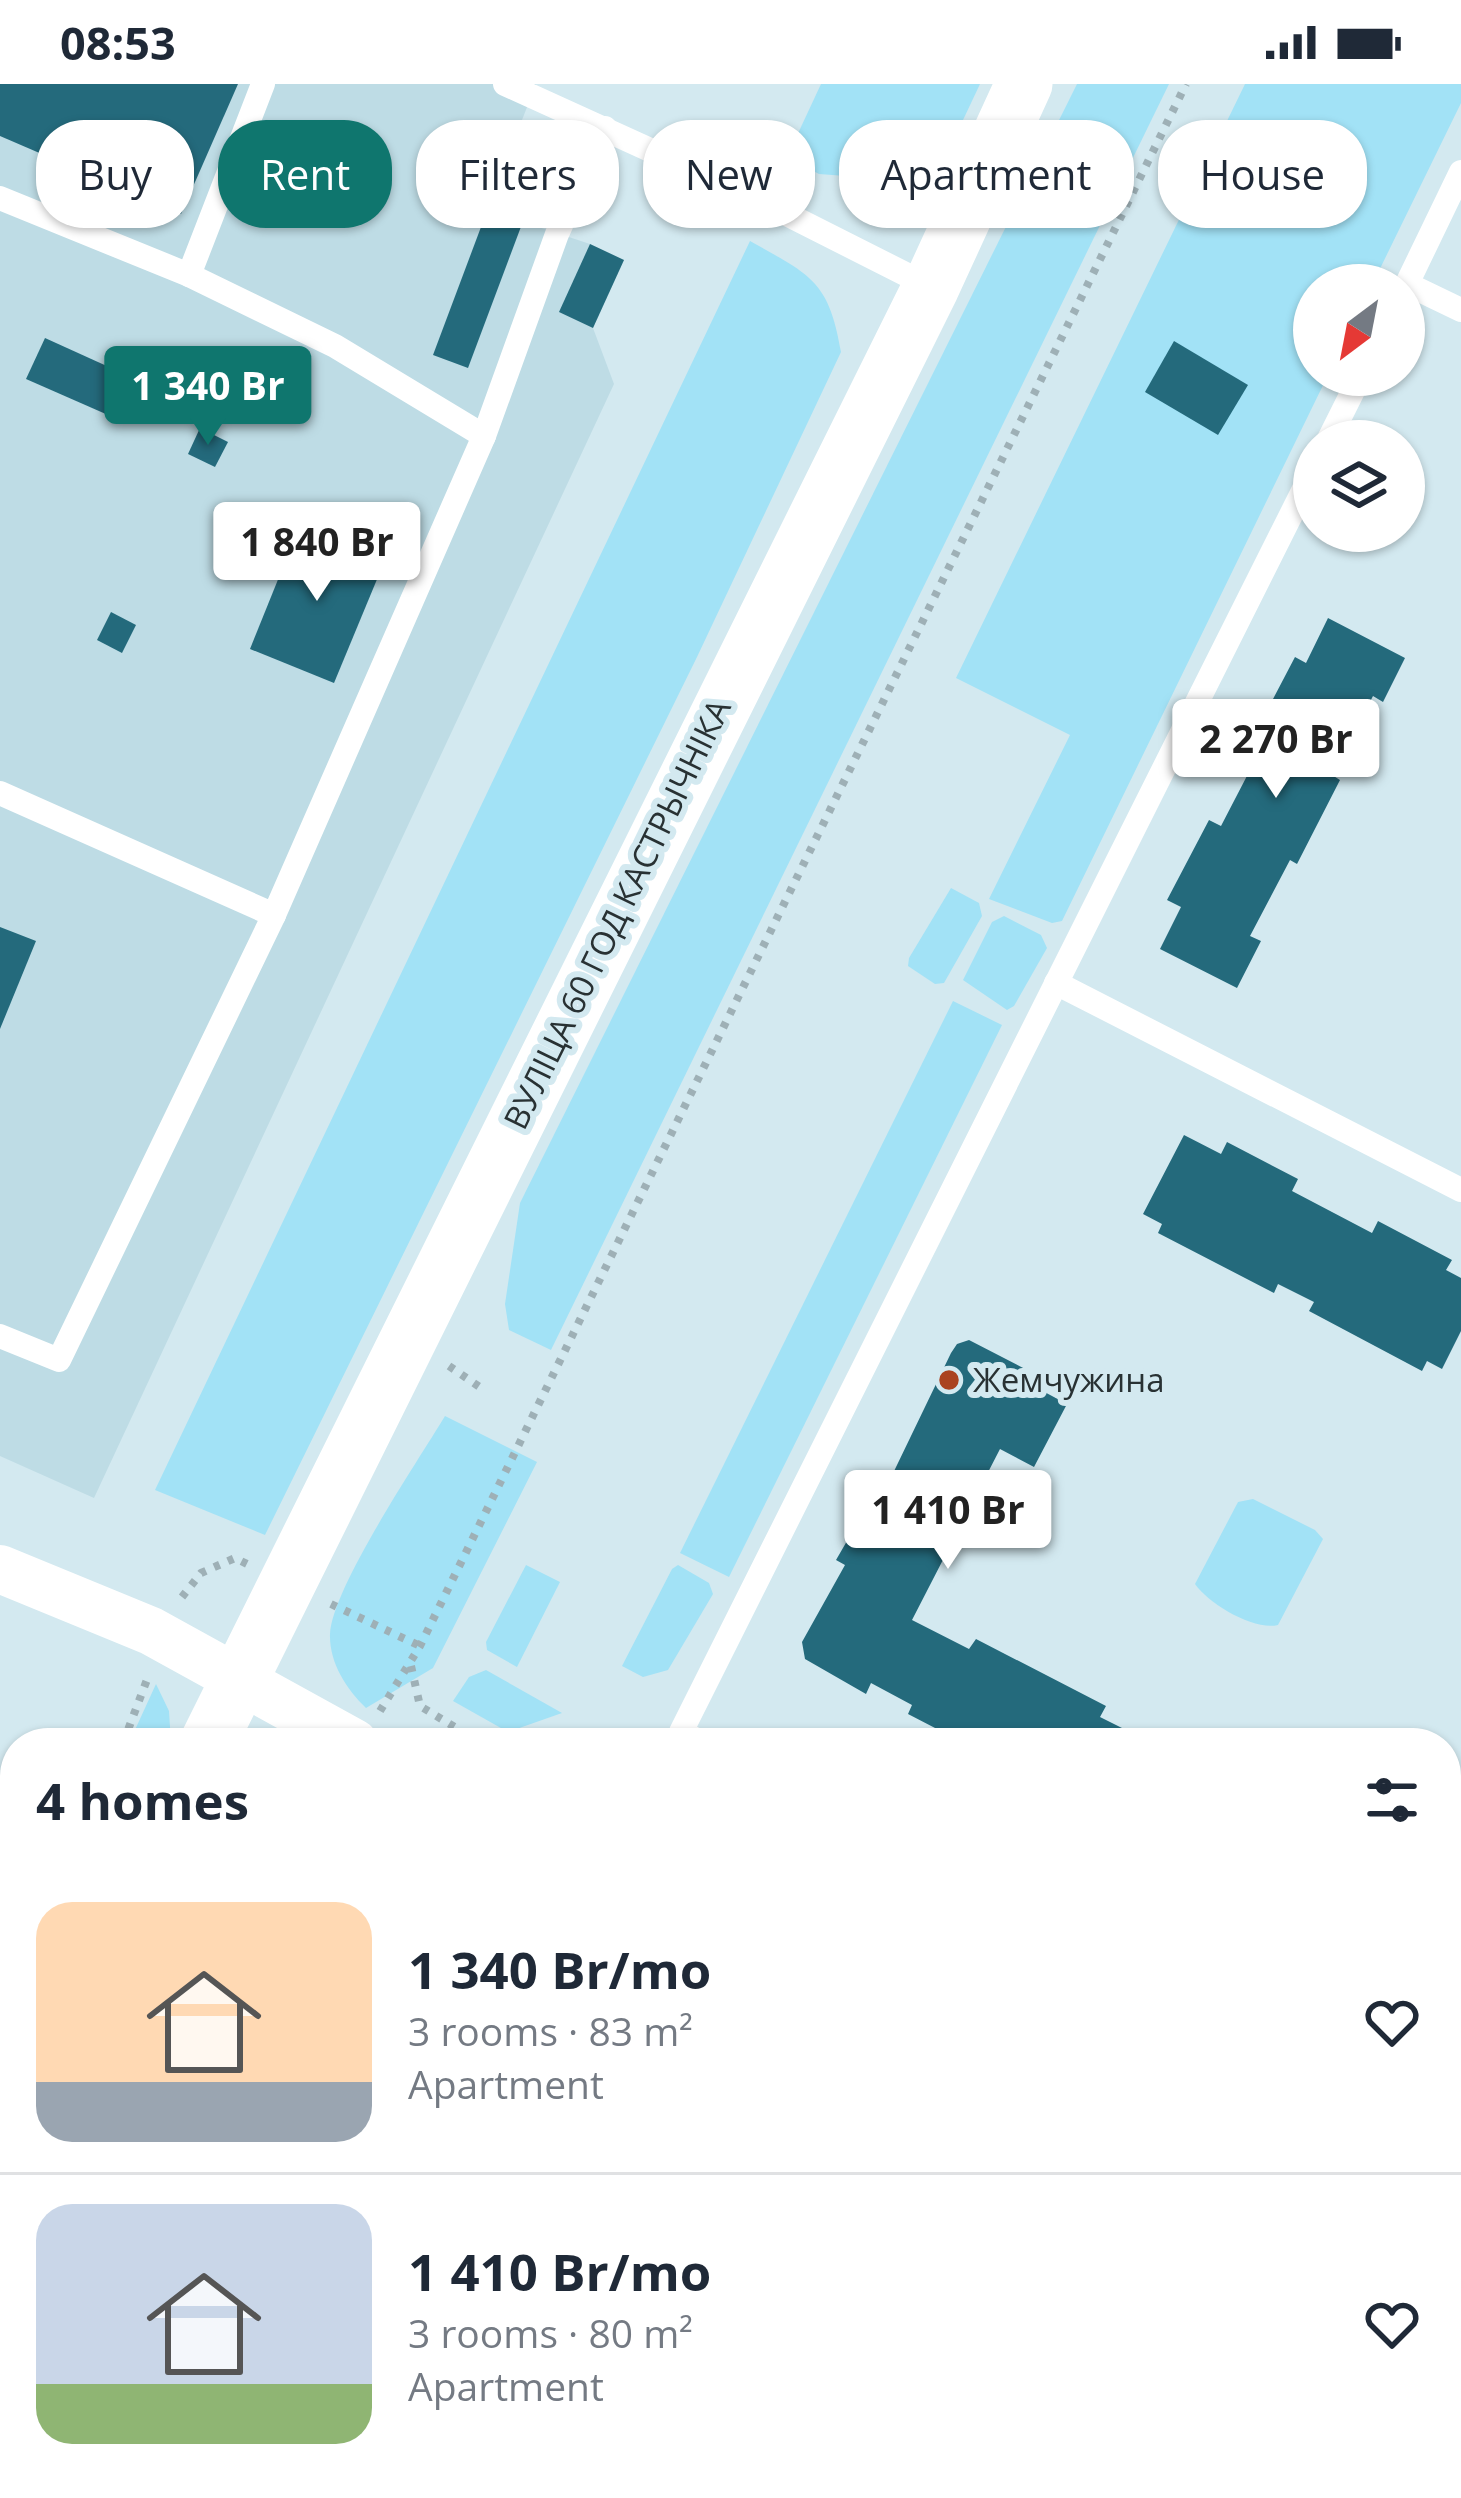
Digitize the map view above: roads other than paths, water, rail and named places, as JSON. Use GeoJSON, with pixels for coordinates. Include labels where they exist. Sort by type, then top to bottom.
{"type":"FeatureCollection","features":[{"type":"Feature","properties":{"kind":"street","name":"ВУЛІЦА 60 ГОД КАСТРЫЧНІКА"},"geometry":{"type":"LineString","coordinates":[[215,1728],[931,287],[1024,84]]}},
{"type":"Feature","properties":{"kind":"street"},"geometry":{"type":"LineString","coordinates":[[0,1569],[151,1631],[237,1681],[351,1728]]}},
{"type":"Feature","properties":{"kind":"lane"},"geometry":{"type":"LineString","coordinates":[[189,275],[262,84]]}},
{"type":"Feature","properties":{"kind":"lane"},"geometry":{"type":"LineString","coordinates":[[506,84],[587,120]]}},
{"type":"Feature","properties":{"kind":"lane"},"geometry":{"type":"LineString","coordinates":[[619,135],[931,287]]}},
{"type":"Feature","properties":{"kind":"lane"},"geometry":{"type":"LineString","coordinates":[[1417,264],[1461,172]]}},
{"type":"Feature","properties":{"kind":"lane"},"geometry":{"type":"LineString","coordinates":[[0,198],[189,275],[335,346],[484,436]]}},
{"type":"Feature","properties":{"kind":"lane"},"geometry":{"type":"LineString","coordinates":[[0,1336],[59,1360],[274,915],[484,436],[560,228]]}},
{"type":"Feature","properties":{"kind":"lane"},"geometry":{"type":"LineString","coordinates":[[1425,295],[1461,310]]}},
{"type":"Feature","properties":{"kind":"lane"},"geometry":{"type":"LineString","coordinates":[[683,1728],[1293,512]]}},
{"type":"Feature","properties":{"kind":"lane"},"geometry":{"type":"LineString","coordinates":[[0,793],[274,915]]}},
{"type":"Feature","properties":{"kind":"lane"},"geometry":{"type":"LineString","coordinates":[[1056,983],[1461,1190]]}},
{"type":"Feature","properties":{"kind":"place","name":"Жемчужина"},"geometry":{"type":"Point","coordinates":[949,1380]}}]}
